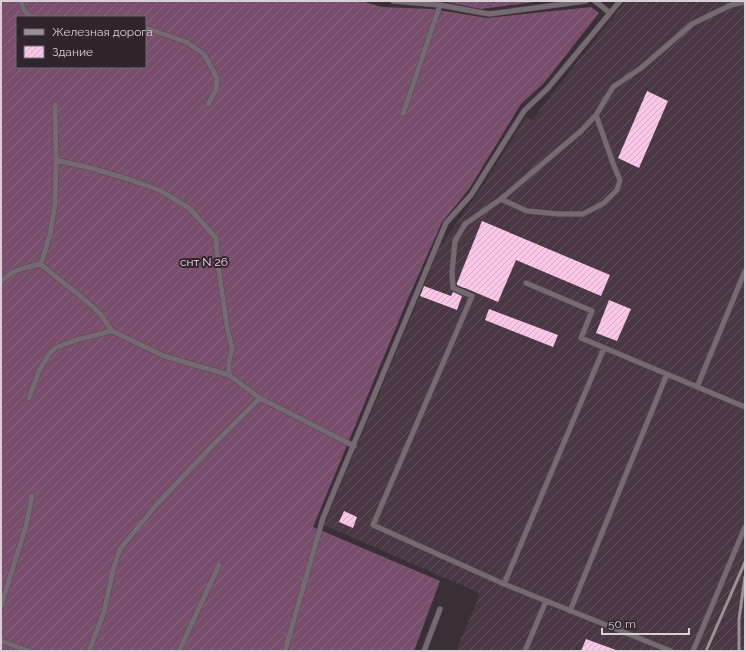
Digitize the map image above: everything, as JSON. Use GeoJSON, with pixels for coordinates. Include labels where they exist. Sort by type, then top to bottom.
{"type":"FeatureCollection","features":[{"type":"Feature","properties":{"kind":"lane"},"geometry":{"type":"LineString","coordinates":[[21,1],[22,8],[30,16]]}},
{"type":"Feature","properties":{"kind":"lane"},"geometry":{"type":"LineString","coordinates":[[393,1],[440,5],[489,14],[586,1]]}},
{"type":"Feature","properties":{"kind":"lane"},"geometry":{"type":"LineString","coordinates":[[595,1],[610,13]]}},
{"type":"Feature","properties":{"kind":"lane"},"geometry":{"type":"LineString","coordinates":[[285,651],[323,518],[446,223],[471,194],[524,111],[548,88],[620,1]]}},
{"type":"Feature","properties":{"kind":"lane"},"geometry":{"type":"LineString","coordinates":[[671,651],[504,584],[372,525],[472,296],[453,288],[452,273],[455,241],[465,224],[501,199],[581,131],[596,114],[614,87],[641,68],[692,24],[733,3],[745,2]]}},
{"type":"Feature","properties":{"kind":"lane"},"geometry":{"type":"LineString","coordinates":[[403,114],[440,5]]}},
{"type":"Feature","properties":{"kind":"lane"},"geometry":{"type":"LineString","coordinates":[[146,29],[186,42],[204,54],[217,78],[216,90],[208,104]]}},
{"type":"Feature","properties":{"kind":"lane"},"geometry":{"type":"LineString","coordinates":[[41,264],[50,234],[55,204],[55,105]]}},
{"type":"Feature","properties":{"kind":"lane"},"geometry":{"type":"LineString","coordinates":[[501,199],[527,211],[559,214],[583,214],[604,203],[617,190],[620,180],[596,114]]}},
{"type":"Feature","properties":{"kind":"lane"},"geometry":{"type":"LineString","coordinates":[[56,160],[91,168],[159,190],[189,208],[216,238],[218,265],[227,327],[232,348],[229,362],[229,374]]}},
{"type":"Feature","properties":{"kind":"lane"},"geometry":{"type":"LineString","coordinates":[[41,264],[101,315],[112,331],[164,356],[229,374],[260,398],[354,446]]}},
{"type":"Feature","properties":{"kind":"lane"},"geometry":{"type":"LineString","coordinates":[[1,282],[18,269],[41,264]]}},
{"type":"Feature","properties":{"kind":"lane"},"geometry":{"type":"LineString","coordinates":[[697,387],[745,271]]}},
{"type":"Feature","properties":{"kind":"lane"},"geometry":{"type":"LineString","coordinates":[[526,283],[592,312],[581,338],[745,407]]}},
{"type":"Feature","properties":{"kind":"lane"},"geometry":{"type":"LineString","coordinates":[[29,398],[48,354],[55,348],[76,340],[112,331]]}},
{"type":"Feature","properties":{"kind":"lane"},"geometry":{"type":"LineString","coordinates":[[504,584],[604,348]]}},
{"type":"Feature","properties":{"kind":"lane"},"geometry":{"type":"LineString","coordinates":[[570,611],[667,374]]}},
{"type":"Feature","properties":{"kind":"lane"},"geometry":{"type":"LineString","coordinates":[[89,651],[104,612],[113,570],[120,549],[157,504],[260,398]]}},
{"type":"Feature","properties":{"kind":"lane"},"geometry":{"type":"LineString","coordinates":[[1,606],[26,526],[32,496]]}},
{"type":"Feature","properties":{"kind":"lane"},"geometry":{"type":"LineString","coordinates":[[693,651],[745,527]]}},
{"type":"Feature","properties":{"kind":"lane"},"geometry":{"type":"LineString","coordinates":[[179,651],[219,565]]}},
{"type":"Feature","properties":{"kind":"lane"},"geometry":{"type":"LineString","coordinates":[[525,651],[546,601]]}},
{"type":"Feature","properties":{"kind":"lane"},"geometry":{"type":"LineString","coordinates":[[424,651],[440,609]]}},
{"type":"Feature","properties":{"kind":"lane"},"geometry":{"type":"LineString","coordinates":[[1,641],[29,651]]}},
{"type":"Feature","properties":{"kind":"shaded area"},"geometry":{"type":"Polygon","coordinates":[[[626,1],[745,1],[745,651],[456,651],[479,593],[324,525],[439,248],[484,184],[526,117],[532,120],[626,1]]]}},
{"type":"Feature","properties":{"kind":"green space","name":"снт N 26"},"geometry":{"type":"Polygon","coordinates":[[[1,1],[361,1],[382,7],[432,9],[487,18],[591,7],[599,13],[544,83],[521,104],[469,189],[442,222],[407,301],[313,527],[440,581],[414,651],[1,651],[1,1]]]}},
{"type":"Feature","properties":{"kind":"green space"},"geometry":{"type":"Polygon","coordinates":[[[441,1],[543,1],[481,9],[441,1]]]}},
{"type":"Feature","properties":{"kind":"building"},"geometry":{"type":"Polygon","coordinates":[[[647,91],[668,101],[639,168],[618,158],[647,91]]]}},
{"type":"Feature","properties":{"kind":"building"},"geometry":{"type":"Polygon","coordinates":[[[482,221],[610,275],[601,296],[516,260],[498,302],[457,285],[482,221]]]}},
{"type":"Feature","properties":{"kind":"building"},"geometry":{"type":"Polygon","coordinates":[[[424,286],[451,296],[453,292],[462,296],[457,310],[420,296],[424,286]]]}},
{"type":"Feature","properties":{"kind":"building"},"geometry":{"type":"Polygon","coordinates":[[[609,300],[631,309],[617,341],[596,333],[609,300]]]}},
{"type":"Feature","properties":{"kind":"building"},"geometry":{"type":"Polygon","coordinates":[[[489,309],[558,335],[553,347],[485,320],[489,309]]]}},
{"type":"Feature","properties":{"kind":"building"},"geometry":{"type":"Polygon","coordinates":[[[344,511],[357,517],[353,528],[339,522],[344,511]]]}},
{"type":"Feature","properties":{"kind":"building"},"geometry":{"type":"Polygon","coordinates":[[[586,639],[616,650],[616,651],[581,651],[586,639]]]}},
{"type":"Feature","properties":{"kind":"railway"},"geometry":{"type":"LineString","coordinates":[[706,651],[745,562]]}},
{"type":"Feature","properties":{"kind":"railway"},"geometry":{"type":"LineString","coordinates":[[739,651],[739,619],[745,577]]}}]}
